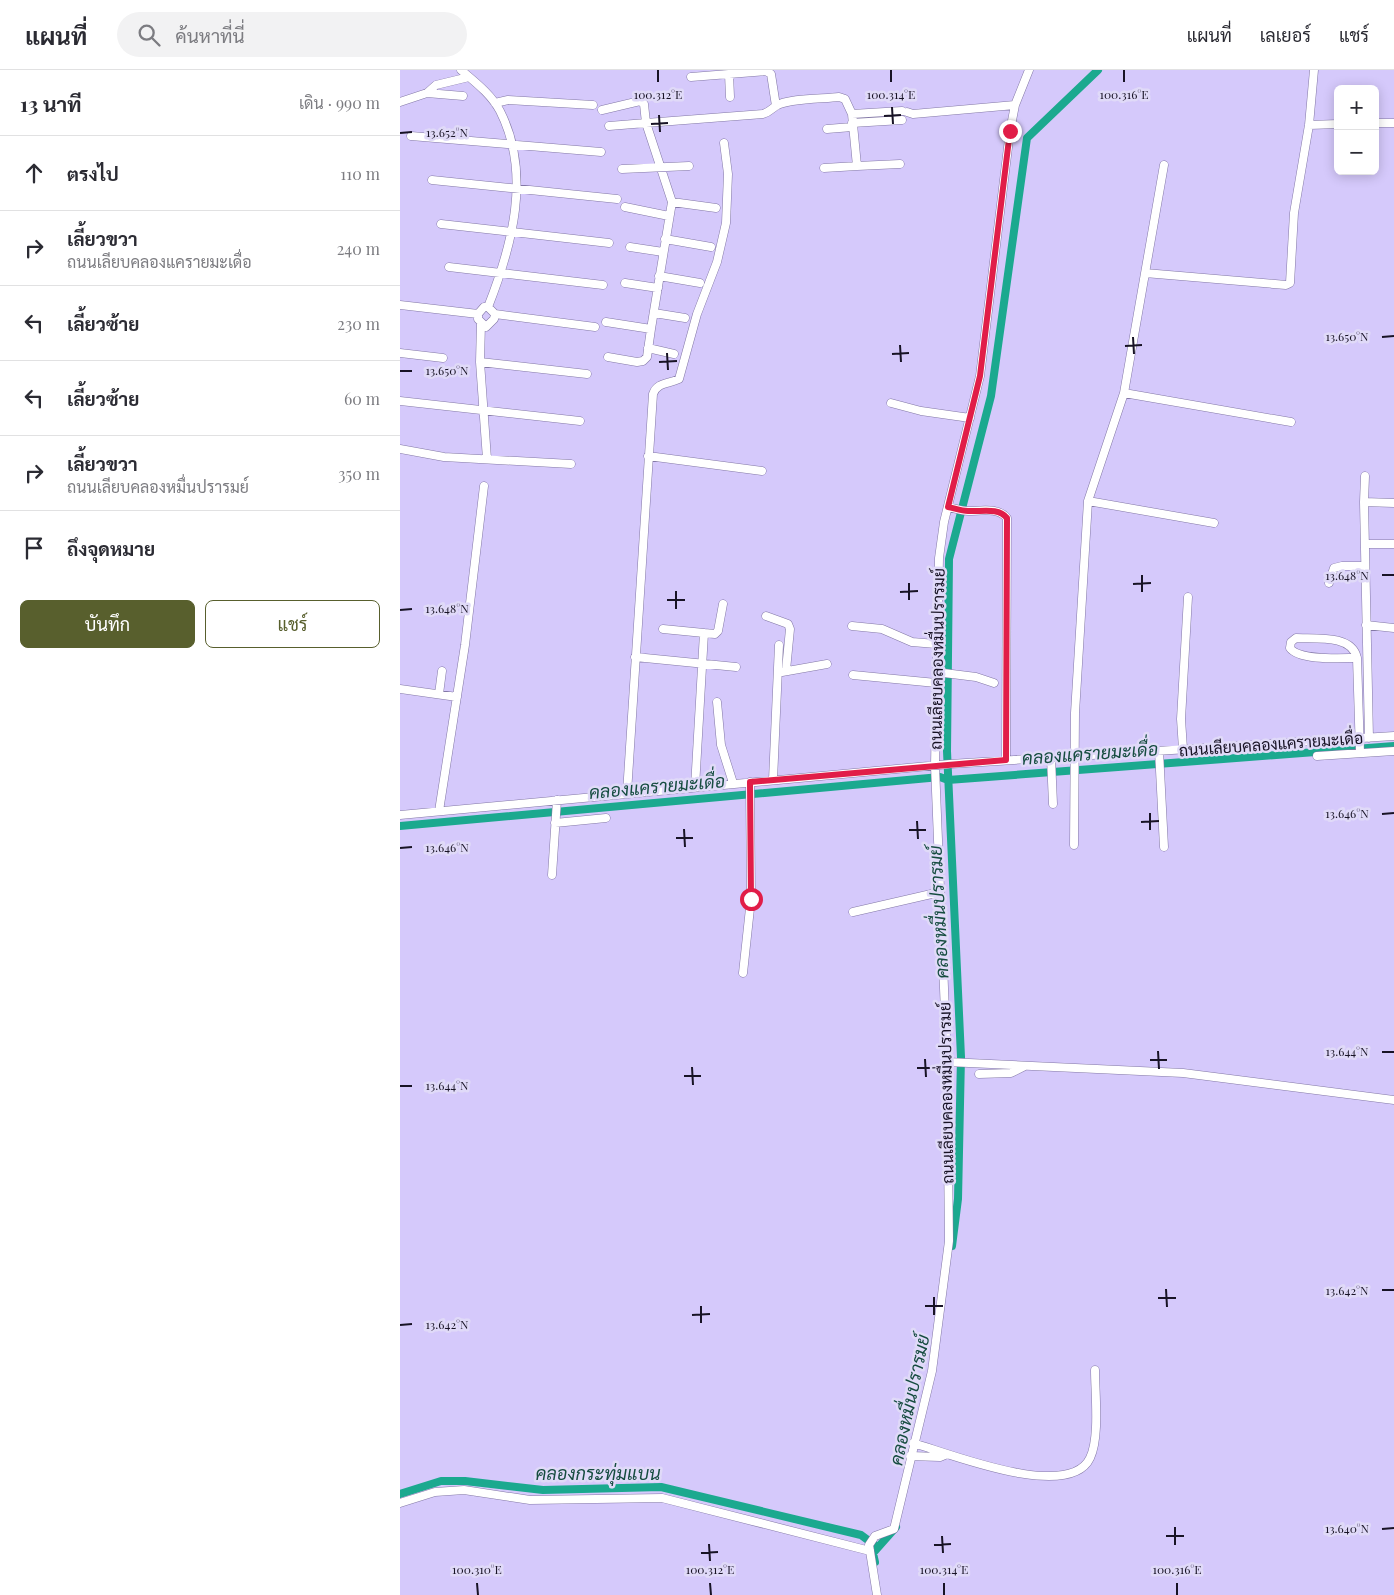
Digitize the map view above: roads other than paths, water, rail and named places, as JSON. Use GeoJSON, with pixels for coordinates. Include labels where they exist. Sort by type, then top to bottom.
{"type":"FeatureCollection","features":[{"type":"Feature","properties":{"kind":"street"},"geometry":{"type":"LineString","coordinates":[[460,70],[485,90],[500,110],[511,144],[517,189],[512,232],[502,273],[488,307],[480,310],[478,314]]}},
{"type":"Feature","properties":{"kind":"street","name":"ถนนเลียบคลองหมื่นปรารมย์"},"geometry":{"type":"LineString","coordinates":[[870,1545],[875,1536],[891,1532],[896,1527],[913,1456],[918,1445],[932,1371],[950,1241],[953,1062],[940,892],[935,781],[941,767],[936,683],[939,558],[948,507],[980,376],[987,330],[1007,149],[1015,105],[1029,70]]}},
{"type":"Feature","properties":{"kind":"street"},"geometry":{"type":"LineString","coordinates":[[1144,273],[1231,282],[1286,285],[1290,283],[1294,213],[1309,125],[1314,70]]}},
{"type":"Feature","properties":{"kind":"street"},"geometry":{"type":"LineString","coordinates":[[691,78],[766,71],[771,74],[776,106]]}},
{"type":"Feature","properties":{"kind":"street"},"geometry":{"type":"LineString","coordinates":[[729,74],[730,97]]}},
{"type":"Feature","properties":{"kind":"street"},"geometry":{"type":"LineString","coordinates":[[427,93],[436,85],[469,77]]}},
{"type":"Feature","properties":{"kind":"street"},"geometry":{"type":"LineString","coordinates":[[400,102],[427,93],[463,96]]}},
{"type":"Feature","properties":{"kind":"street"},"geometry":{"type":"LineString","coordinates":[[609,126],[763,114],[771,111],[776,106],[840,97],[845,99],[852,114],[857,166]]}},
{"type":"Feature","properties":{"kind":"street"},"geometry":{"type":"LineString","coordinates":[[495,103],[508,100],[593,105]]}},
{"type":"Feature","properties":{"kind":"street"},"geometry":{"type":"LineString","coordinates":[[602,110],[642,102],[646,123],[672,202],[647,357],[643,361],[608,356]]}},
{"type":"Feature","properties":{"kind":"street"},"geometry":{"type":"LineString","coordinates":[[827,129],[904,115],[1015,105]]}},
{"type":"Feature","properties":{"kind":"street"},"geometry":{"type":"LineString","coordinates":[[852,114],[904,115]]}},
{"type":"Feature","properties":{"kind":"street"},"geometry":{"type":"LineString","coordinates":[[1379,123],[1394,123]]}},
{"type":"Feature","properties":{"kind":"street"},"geometry":{"type":"LineString","coordinates":[[1309,125],[1334,124]]}},
{"type":"Feature","properties":{"kind":"street"},"geometry":{"type":"LineString","coordinates":[[411,136],[601,152]]}},
{"type":"Feature","properties":{"kind":"street"},"geometry":{"type":"LineString","coordinates":[[627,793],[648,456],[655,388],[679,379],[682,373],[690,336],[722,244],[728,204],[724,143]]}},
{"type":"Feature","properties":{"kind":"street"},"geometry":{"type":"LineString","coordinates":[[824,168],[900,164]]}},
{"type":"Feature","properties":{"kind":"street"},"geometry":{"type":"LineString","coordinates":[[1074,845],[1074,756],[1088,501],[1124,393],[1164,165]]}},
{"type":"Feature","properties":{"kind":"street"},"geometry":{"type":"LineString","coordinates":[[622,169],[689,166]]}},
{"type":"Feature","properties":{"kind":"street"},"geometry":{"type":"LineString","coordinates":[[432,180],[617,199]]}},
{"type":"Feature","properties":{"kind":"street"},"geometry":{"type":"LineString","coordinates":[[672,202],[716,208]]}},
{"type":"Feature","properties":{"kind":"street"},"geometry":{"type":"LineString","coordinates":[[625,207],[669,216]]}},
{"type":"Feature","properties":{"kind":"street"},"geometry":{"type":"LineString","coordinates":[[440,224],[609,243]]}},
{"type":"Feature","properties":{"kind":"street"},"geometry":{"type":"LineString","coordinates":[[665,239],[711,247]]}},
{"type":"Feature","properties":{"kind":"street"},"geometry":{"type":"LineString","coordinates":[[630,247],[663,252]]}},
{"type":"Feature","properties":{"kind":"street"},"geometry":{"type":"LineString","coordinates":[[449,267],[603,285]]}},
{"type":"Feature","properties":{"kind":"street"},"geometry":{"type":"LineString","coordinates":[[659,276],[700,283]]}},
{"type":"Feature","properties":{"kind":"street"},"geometry":{"type":"LineString","coordinates":[[625,283],[658,288]]}},
{"type":"Feature","properties":{"kind":"street"},"geometry":{"type":"LineString","coordinates":[[400,305],[478,314]]}},
{"type":"Feature","properties":{"kind":"street"},"geometry":{"type":"LineString","coordinates":[[488,307],[494,314],[596,327]]}},
{"type":"Feature","properties":{"kind":"street"},"geometry":{"type":"LineString","coordinates":[[654,313],[685,318]]}},
{"type":"Feature","properties":{"kind":"street"},"geometry":{"type":"LineString","coordinates":[[478,314],[481,323],[482,410],[487,459]]}},
{"type":"Feature","properties":{"kind":"street"},"geometry":{"type":"LineString","coordinates":[[481,323],[486,327],[494,319],[494,314]]}},
{"type":"Feature","properties":{"kind":"street"},"geometry":{"type":"LineString","coordinates":[[606,322],[651,329]]}},
{"type":"Feature","properties":{"kind":"street"},"geometry":{"type":"LineString","coordinates":[[648,348],[674,354]]}},
{"type":"Feature","properties":{"kind":"street"},"geometry":{"type":"LineString","coordinates":[[400,353],[443,358]]}},
{"type":"Feature","properties":{"kind":"street"},"geometry":{"type":"LineString","coordinates":[[480,362],[587,374]]}},
{"type":"Feature","properties":{"kind":"street"},"geometry":{"type":"LineString","coordinates":[[1124,393],[1291,422]]}},
{"type":"Feature","properties":{"kind":"street"},"geometry":{"type":"LineString","coordinates":[[400,401],[580,421]]}},
{"type":"Feature","properties":{"kind":"street"},"geometry":{"type":"LineString","coordinates":[[891,403],[921,411],[970,418]]}},
{"type":"Feature","properties":{"kind":"street"},"geometry":{"type":"LineString","coordinates":[[400,449],[444,457],[571,464]]}},
{"type":"Feature","properties":{"kind":"street"},"geometry":{"type":"LineString","coordinates":[[648,456],[762,471]]}},
{"type":"Feature","properties":{"kind":"street"},"geometry":{"type":"LineString","coordinates":[[1365,476],[1368,738]]}},
{"type":"Feature","properties":{"kind":"street"},"geometry":{"type":"LineString","coordinates":[[439,811],[457,697],[484,486]]}},
{"type":"Feature","properties":{"kind":"street"},"geometry":{"type":"LineString","coordinates":[[1088,501],[1214,523]]}},
{"type":"Feature","properties":{"kind":"street"},"geometry":{"type":"LineString","coordinates":[[1364,502],[1394,502]]}},
{"type":"Feature","properties":{"kind":"street"},"geometry":{"type":"LineString","coordinates":[[948,507],[965,511],[997,511],[1003,513],[1007,518],[1006,760]]}},
{"type":"Feature","properties":{"kind":"street"},"geometry":{"type":"LineString","coordinates":[[1365,544],[1394,544]]}},
{"type":"Feature","properties":{"kind":"street"},"geometry":{"type":"LineString","coordinates":[[1329,583],[1334,568],[1365,566]]}},
{"type":"Feature","properties":{"kind":"street"},"geometry":{"type":"LineString","coordinates":[[1183,749],[1182,719],[1188,597]]}},
{"type":"Feature","properties":{"kind":"street"},"geometry":{"type":"LineString","coordinates":[[663,629],[715,634],[718,631],[723,604]]}},
{"type":"Feature","properties":{"kind":"street"},"geometry":{"type":"LineString","coordinates":[[766,616],[788,624],[790,629],[786,670]]}},
{"type":"Feature","properties":{"kind":"street"},"geometry":{"type":"LineString","coordinates":[[1366,625],[1394,628]]}},
{"type":"Feature","properties":{"kind":"street"},"geometry":{"type":"LineString","coordinates":[[852,626],[882,629],[912,642],[936,644]]}},
{"type":"Feature","properties":{"kind":"street"},"geometry":{"type":"LineString","coordinates":[[695,787],[704,634]]}},
{"type":"Feature","properties":{"kind":"street"},"geometry":{"type":"LineString","coordinates":[[1357,658],[1306,656],[1293,652],[1290,648],[1291,642],[1296,638],[1332,640],[1349,644],[1356,650],[1357,658],[1359,745]]}},
{"type":"Feature","properties":{"kind":"street"},"geometry":{"type":"LineString","coordinates":[[1331,657],[1332,640]]}},
{"type":"Feature","properties":{"kind":"street"},"geometry":{"type":"LineString","coordinates":[[773,780],[779,645]]}},
{"type":"Feature","properties":{"kind":"street"},"geometry":{"type":"LineString","coordinates":[[635,658],[736,667]]}},
{"type":"Feature","properties":{"kind":"street"},"geometry":{"type":"LineString","coordinates":[[778,674],[786,670],[826,664]]}},
{"type":"Feature","properties":{"kind":"street"},"geometry":{"type":"LineString","coordinates":[[440,694],[442,671]]}},
{"type":"Feature","properties":{"kind":"street"},"geometry":{"type":"LineString","coordinates":[[936,672],[994,683]]}},
{"type":"Feature","properties":{"kind":"street"},"geometry":{"type":"LineString","coordinates":[[852,675],[936,683]]}},
{"type":"Feature","properties":{"kind":"street"},"geometry":{"type":"LineString","coordinates":[[400,689],[457,697]]}},
{"type":"Feature","properties":{"kind":"street"},"geometry":{"type":"LineString","coordinates":[[716,702],[721,745],[733,784]]}},
{"type":"Feature","properties":{"kind":"street","name":"ถนนเลียบคลองแครายมะเดื่อ"},"geometry":{"type":"LineString","coordinates":[[400,815],[733,784],[750,790],[773,780],[1006,760],[1051,764],[1074,756],[1160,758],[1183,749],[1359,745],[1368,738],[1394,736]]}},
{"type":"Feature","properties":{"kind":"street"},"geometry":{"type":"LineString","coordinates":[[1317,756],[1359,745],[1394,751]]}},
{"type":"Feature","properties":{"kind":"street"},"geometry":{"type":"LineString","coordinates":[[1160,758],[1164,847]]}},
{"type":"Feature","properties":{"kind":"street"},"geometry":{"type":"LineString","coordinates":[[1051,764],[1053,804]]}},
{"type":"Feature","properties":{"kind":"street"},"geometry":{"type":"LineString","coordinates":[[743,973],[751,899],[750,790]]}},
{"type":"Feature","properties":{"kind":"street"},"geometry":{"type":"LineString","coordinates":[[552,875],[557,800]]}},
{"type":"Feature","properties":{"kind":"street"},"geometry":{"type":"LineString","coordinates":[[556,816],[606,818]]}},
{"type":"Feature","properties":{"kind":"street"},"geometry":{"type":"LineString","coordinates":[[853,912],[940,892]]}},
{"type":"Feature","properties":{"kind":"street"},"geometry":{"type":"LineString","coordinates":[[953,1062],[1191,1074],[1394,1100]]}},
{"type":"Feature","properties":{"kind":"street"},"geometry":{"type":"LineString","coordinates":[[979,1074],[1011,1073],[1025,1066]]}},
{"type":"Feature","properties":{"kind":"street"},"geometry":{"type":"LineString","coordinates":[[918,1445],[990,1467],[1037,1476],[1050,1476],[1082,1469],[1093,1450],[1095,1370]]}},
{"type":"Feature","properties":{"kind":"street"},"geometry":{"type":"LineString","coordinates":[[913,1456],[940,1457],[948,1454]]}},
{"type":"Feature","properties":{"kind":"street"},"geometry":{"type":"LineString","coordinates":[[400,1503],[435,1492],[464,1490],[530,1500],[662,1498],[870,1545],[877,1595]]}},
{"type":"Feature","properties":{"kind":"waterway","name":"คลองหมื่นปรารมย์"},"geometry":{"type":"LineString","coordinates":[[952,1246],[958,1199],[961,1057],[947,751],[949,559],[991,396],[1027,138],[1098,70]]}},
{"type":"Feature","properties":{"kind":"waterway","name":"คลองแครายมะเดื่อ"},"geometry":{"type":"LineString","coordinates":[[400,826],[940,777],[948,780],[1394,746]]}},
{"type":"Feature","properties":{"kind":"waterway","name":"คลองกระทุ่มแบน"},"geometry":{"type":"LineString","coordinates":[[400,1494],[441,1481],[465,1481],[543,1490],[661,1487],[861,1535],[876,1546]]}},
{"type":"Feature","properties":{"kind":"waterway","name":"คลองหมื่นปรารมย์"},"geometry":{"type":"LineString","coordinates":[[875,1562],[873,1553],[896,1527]]}}]}
